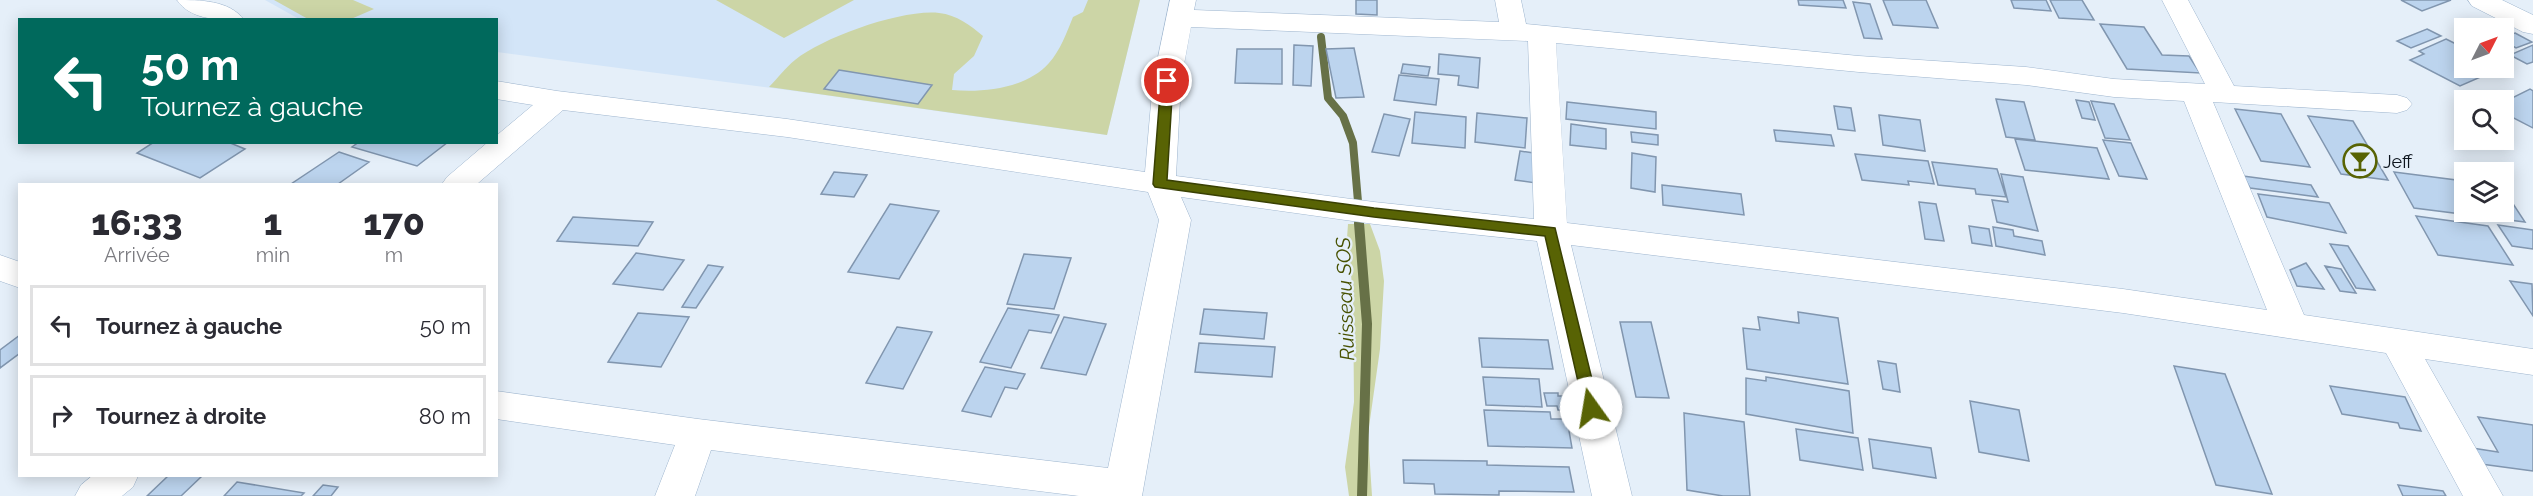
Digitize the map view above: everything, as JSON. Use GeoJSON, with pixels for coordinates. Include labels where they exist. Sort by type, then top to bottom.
{"type":"FeatureCollection","features":[{"type":"Feature","properties":{"kind":"street"},"geometry":{"type":"LineString","coordinates":[[190,0],[227,18]]}},
{"type":"Feature","properties":{"kind":"street"},"geometry":{"type":"LineString","coordinates":[[1508,0],[1528,33],[1551,232],[1612,496]]}},
{"type":"Feature","properties":{"kind":"street"},"geometry":{"type":"LineString","coordinates":[[2175,0],[2291,327]]}},
{"type":"Feature","properties":{"kind":"street"},"geometry":{"type":"LineString","coordinates":[[2481,0],[2533,25]]}},
{"type":"Feature","properties":{"kind":"street"},"geometry":{"type":"LineString","coordinates":[[498,405],[1123,491],[1175,220],[1160,184],[1167,81],[1181,9],[1528,33],[1859,64],[2026,76],[2114,88],[2397,104]]}},
{"type":"Feature","properties":{"kind":"street"},"geometry":{"type":"LineString","coordinates":[[498,90],[557,100],[787,128],[1160,184],[1374,213],[2123,301],[2399,344],[2533,362]]}},
{"type":"Feature","properties":{"kind":"street"},"geometry":{"type":"LineString","coordinates":[[459,183],[557,100]]}},
{"type":"Feature","properties":{"kind":"street"},"geometry":{"type":"LineString","coordinates":[[0,267],[18,275]]}},
{"type":"Feature","properties":{"kind":"street"},"geometry":{"type":"LineString","coordinates":[[2399,344],[2483,496]]}},
{"type":"Feature","properties":{"kind":"street"},"geometry":{"type":"LineString","coordinates":[[675,496],[698,434]]}},
{"type":"Feature","properties":{"kind":"street"},"geometry":{"type":"LineString","coordinates":[[95,496],[118,477]]}},
{"type":"Feature","properties":{"kind":"shaded area"},"geometry":{"type":"Polygon","coordinates":[[[265,0],[1140,0],[1107,135],[498,52],[498,18],[297,18],[265,0]]]}},
{"type":"Feature","properties":{"kind":"green space"},"geometry":{"type":"Polygon","coordinates":[[[274,0],[353,0],[374,9],[353,18],[306,18],[274,0]]]}},
{"type":"Feature","properties":{"kind":"green space"},"geometry":{"type":"Polygon","coordinates":[[[716,0],[854,0],[784,38],[716,0]]]}},
{"type":"Feature","properties":{"kind":"green space"},"geometry":{"type":"Polygon","coordinates":[[[1088,0],[1140,0],[1107,135],[769,87],[795,60],[825,42],[885,20],[905,15],[939,13],[957,18],[983,36],[974,56],[954,74],[952,90],[978,91],[1004,87],[1029,78],[1049,63],[1060,47],[1073,17],[1083,12],[1088,0]]]}},
{"type":"Feature","properties":{"kind":"green space"},"geometry":{"type":"Polygon","coordinates":[[[1348,224],[1370,224],[1380,251],[1384,281],[1380,349],[1368,434],[1372,496],[1349,496],[1345,467],[1354,402],[1353,294],[1347,238],[1348,224]]]}},
{"type":"Feature","properties":{"kind":"building"},"geometry":{"type":"Polygon","coordinates":[[[1356,0],[1377,0],[1377,15],[1356,14],[1356,0]]]}},
{"type":"Feature","properties":{"kind":"building"},"geometry":{"type":"Polygon","coordinates":[[[1798,0],[1843,0],[1846,8],[1799,5],[1798,0]]]}},
{"type":"Feature","properties":{"kind":"building"},"geometry":{"type":"Polygon","coordinates":[[[1883,0],[1926,0],[1938,28],[1893,25],[1883,0]]]}},
{"type":"Feature","properties":{"kind":"building"},"geometry":{"type":"Polygon","coordinates":[[[2011,0],[2046,0],[2051,11],[2014,8],[2011,0]]]}},
{"type":"Feature","properties":{"kind":"building"},"geometry":{"type":"Polygon","coordinates":[[[2050,0],[2082,0],[2094,20],[2059,18],[2050,0]]]}},
{"type":"Feature","properties":{"kind":"building"},"geometry":{"type":"Polygon","coordinates":[[[2401,0],[2451,0],[2422,11],[2401,0]]]}},
{"type":"Feature","properties":{"kind":"building"},"geometry":{"type":"Polygon","coordinates":[[[1853,2],[1870,4],[1882,39],[1864,38],[1853,2]]]}},
{"type":"Feature","properties":{"kind":"building"},"geometry":{"type":"Polygon","coordinates":[[[2100,24],[2144,27],[2162,55],[2189,56],[2200,73],[2127,69],[2100,24]]]}},
{"type":"Feature","properties":{"kind":"building"},"geometry":{"type":"Polygon","coordinates":[[[2427,29],[2441,36],[2411,48],[2397,41],[2427,29]]]}},
{"type":"Feature","properties":{"kind":"building"},"geometry":{"type":"Polygon","coordinates":[[[2514,33],[2532,42],[2516,48],[2514,47],[2514,33]]]}},
{"type":"Feature","properties":{"kind":"building"},"geometry":{"type":"Polygon","coordinates":[[[2446,39],[2454,43],[2454,78],[2478,78],[2460,86],[2410,60],[2424,54],[2419,51],[2446,39]]]}},
{"type":"Feature","properties":{"kind":"building"},"geometry":{"type":"Polygon","coordinates":[[[1294,45],[1313,46],[1311,86],[1293,85],[1294,45]]]}},
{"type":"Feature","properties":{"kind":"building"},"geometry":{"type":"Polygon","coordinates":[[[2533,45],[2533,62],[2527,64],[2514,57],[2514,53],[2533,45]]]}},
{"type":"Feature","properties":{"kind":"building"},"geometry":{"type":"Polygon","coordinates":[[[1354,48],[1364,97],[1336,98],[1326,49],[1354,48]]]}},
{"type":"Feature","properties":{"kind":"building"},"geometry":{"type":"Polygon","coordinates":[[[1237,49],[1282,49],[1282,84],[1235,83],[1237,49]]]}},
{"type":"Feature","properties":{"kind":"building"},"geometry":{"type":"Polygon","coordinates":[[[1439,54],[1480,58],[1478,88],[1458,85],[1459,76],[1438,74],[1439,54]]]}},
{"type":"Feature","properties":{"kind":"building"},"geometry":{"type":"Polygon","coordinates":[[[1403,64],[1430,67],[1428,76],[1401,73],[1403,64]]]}},
{"type":"Feature","properties":{"kind":"building"},"geometry":{"type":"Polygon","coordinates":[[[839,70],[932,85],[918,104],[824,89],[839,70]]]}},
{"type":"Feature","properties":{"kind":"building"},"geometry":{"type":"Polygon","coordinates":[[[1399,75],[1439,79],[1436,105],[1394,100],[1399,75]]]}},
{"type":"Feature","properties":{"kind":"building"},"geometry":{"type":"Polygon","coordinates":[[[2530,89],[2533,91],[2533,128],[2514,118],[2514,97],[2530,89]]]}},
{"type":"Feature","properties":{"kind":"building"},"geometry":{"type":"Polygon","coordinates":[[[1996,99],[2024,102],[2035,140],[2006,137],[1996,99]]]}},
{"type":"Feature","properties":{"kind":"building"},"geometry":{"type":"Polygon","coordinates":[[[2076,100],[2089,102],[2095,120],[2082,118],[2076,100]]]}},
{"type":"Feature","properties":{"kind":"building"},"geometry":{"type":"Polygon","coordinates":[[[2091,101],[2114,104],[2130,140],[2105,138],[2091,101]]]}},
{"type":"Feature","properties":{"kind":"building"},"geometry":{"type":"Polygon","coordinates":[[[1567,102],[1656,112],[1656,129],[1566,119],[1567,102]]]}},
{"type":"Feature","properties":{"kind":"building"},"geometry":{"type":"Polygon","coordinates":[[[1834,106],[1851,108],[1855,131],[1838,129],[1834,106]]]}},
{"type":"Feature","properties":{"kind":"building"},"geometry":{"type":"Polygon","coordinates":[[[2235,109],[2281,114],[2310,167],[2261,161],[2235,109]]]}},
{"type":"Feature","properties":{"kind":"building"},"geometry":{"type":"Polygon","coordinates":[[[1415,112],[1466,117],[1465,148],[1412,143],[1415,112]]]}},
{"type":"Feature","properties":{"kind":"building"},"geometry":{"type":"Polygon","coordinates":[[[1477,113],[1527,118],[1525,148],[1475,142],[1477,113]]]}},
{"type":"Feature","properties":{"kind":"building"},"geometry":{"type":"Polygon","coordinates":[[[1384,114],[1410,119],[1399,156],[1372,152],[1384,114]]]}},
{"type":"Feature","properties":{"kind":"building"},"geometry":{"type":"Polygon","coordinates":[[[1879,115],[1920,120],[1925,151],[1883,145],[1879,115]]]}},
{"type":"Feature","properties":{"kind":"building"},"geometry":{"type":"Polygon","coordinates":[[[2308,116],[2353,121],[2388,180],[2341,174],[2308,116]]]}},
{"type":"Feature","properties":{"kind":"building"},"geometry":{"type":"Polygon","coordinates":[[[1571,124],[1606,129],[1606,149],[1570,145],[1571,124]]]}},
{"type":"Feature","properties":{"kind":"building"},"geometry":{"type":"Polygon","coordinates":[[[1774,130],[1831,135],[1834,146],[1776,141],[1774,130]]]}},
{"type":"Feature","properties":{"kind":"building"},"geometry":{"type":"Polygon","coordinates":[[[1631,132],[1658,135],[1658,145],[1632,142],[1631,132]]]}},
{"type":"Feature","properties":{"kind":"building"},"geometry":{"type":"Polygon","coordinates":[[[2015,139],[2097,148],[2109,179],[2025,170],[2015,139]]]}},
{"type":"Feature","properties":{"kind":"building"},"geometry":{"type":"Polygon","coordinates":[[[2103,140],[2131,143],[2147,179],[2119,176],[2103,140]]]}},
{"type":"Feature","properties":{"kind":"building"},"geometry":{"type":"Polygon","coordinates":[[[151,144],[233,144],[245,149],[200,178],[137,153],[151,144]]]}},
{"type":"Feature","properties":{"kind":"building"},"geometry":{"type":"Polygon","coordinates":[[[356,144],[445,144],[417,166],[352,147],[356,144]]]}},
{"type":"Feature","properties":{"kind":"building"},"geometry":{"type":"Polygon","coordinates":[[[1520,151],[1540,154],[1536,183],[1515,180],[1520,151]]]}},
{"type":"Feature","properties":{"kind":"building"},"geometry":{"type":"Polygon","coordinates":[[[339,152],[369,162],[339,183],[292,183],[339,152]]]}},
{"type":"Feature","properties":{"kind":"building"},"geometry":{"type":"Polygon","coordinates":[[[1632,153],[1656,157],[1655,192],[1631,188],[1632,153]]]}},
{"type":"Feature","properties":{"kind":"building"},"geometry":{"type":"Polygon","coordinates":[[[1855,154],[1928,161],[1934,184],[1908,181],[1909,185],[1862,180],[1855,154]]]}},
{"type":"Feature","properties":{"kind":"building"},"geometry":{"type":"Polygon","coordinates":[[[1932,162],[1997,169],[2006,197],[1976,194],[1975,189],[1938,185],[1932,162]]]}},
{"type":"Feature","properties":{"kind":"building"},"geometry":{"type":"Polygon","coordinates":[[[834,172],[867,175],[854,197],[821,194],[834,172]]]}},
{"type":"Feature","properties":{"kind":"building"},"geometry":{"type":"Polygon","coordinates":[[[2394,172],[2454,180],[2454,213],[2414,208],[2394,172]]]}},
{"type":"Feature","properties":{"kind":"building"},"geometry":{"type":"Polygon","coordinates":[[[2001,174],[2023,177],[2038,231],[1997,222],[1992,200],[2008,202],[2001,174]]]}},
{"type":"Feature","properties":{"kind":"building"},"geometry":{"type":"Polygon","coordinates":[[[2243,176],[2311,185],[2318,197],[2250,188],[2243,176]]]}},
{"type":"Feature","properties":{"kind":"building"},"geometry":{"type":"Polygon","coordinates":[[[1662,185],[1741,194],[1744,215],[1663,205],[1662,185]]]}},
{"type":"Feature","properties":{"kind":"building"},"geometry":{"type":"Polygon","coordinates":[[[2258,194],[2329,203],[2346,233],[2267,217],[2258,194]]]}},
{"type":"Feature","properties":{"kind":"building"},"geometry":{"type":"Polygon","coordinates":[[[1919,202],[1936,204],[1944,241],[1925,239],[1919,202]]]}},
{"type":"Feature","properties":{"kind":"building"},"geometry":{"type":"Polygon","coordinates":[[[890,204],[939,211],[899,279],[848,272],[890,204]]]}},
{"type":"Feature","properties":{"kind":"building"},"geometry":{"type":"Polygon","coordinates":[[[2514,205],[2525,222],[2514,221],[2514,205]]]}},
{"type":"Feature","properties":{"kind":"building"},"geometry":{"type":"Polygon","coordinates":[[[2416,216],[2488,226],[2513,265],[2438,255],[2416,216]]]}},
{"type":"Feature","properties":{"kind":"building"},"geometry":{"type":"Polygon","coordinates":[[[573,217],[653,222],[638,246],[557,241],[573,217]]]}},
{"type":"Feature","properties":{"kind":"building"},"geometry":{"type":"Polygon","coordinates":[[[2498,225],[2533,230],[2533,249],[2512,246],[2498,225]]]}},
{"type":"Feature","properties":{"kind":"building"},"geometry":{"type":"Polygon","coordinates":[[[1969,226],[1989,229],[1992,246],[1972,243],[1969,226]]]}},
{"type":"Feature","properties":{"kind":"building"},"geometry":{"type":"Polygon","coordinates":[[[1993,227],[2013,230],[2014,236],[2042,241],[2045,255],[1996,246],[1993,227]]]}},
{"type":"Feature","properties":{"kind":"building"},"geometry":{"type":"Polygon","coordinates":[[[2330,244],[2348,246],[2375,290],[2356,288],[2330,244]]]}},
{"type":"Feature","properties":{"kind":"building"},"geometry":{"type":"Polygon","coordinates":[[[636,253],[684,260],[663,290],[613,284],[636,253]]]}},
{"type":"Feature","properties":{"kind":"building"},"geometry":{"type":"Polygon","coordinates":[[[1024,254],[1071,258],[1054,309],[1007,304],[1024,254]]]}},
{"type":"Feature","properties":{"kind":"building"},"geometry":{"type":"Polygon","coordinates":[[[2306,263],[2324,289],[2297,286],[2290,270],[2306,263]]]}},
{"type":"Feature","properties":{"kind":"building"},"geometry":{"type":"Polygon","coordinates":[[[708,265],[723,267],[696,308],[682,307],[708,265]]]}},
{"type":"Feature","properties":{"kind":"building"},"geometry":{"type":"Polygon","coordinates":[[[2325,266],[2341,269],[2356,293],[2340,291],[2325,266]]]}},
{"type":"Feature","properties":{"kind":"building"},"geometry":{"type":"Polygon","coordinates":[[[2510,281],[2532,284],[2533,316],[2510,281]]]}},
{"type":"Feature","properties":{"kind":"building"},"geometry":{"type":"Polygon","coordinates":[[[1008,308],[1059,315],[1051,333],[1029,330],[1011,368],[980,362],[1008,308]]]}},
{"type":"Feature","properties":{"kind":"building"},"geometry":{"type":"Polygon","coordinates":[[[1204,309],[1267,313],[1264,339],[1200,334],[1204,309]]]}},
{"type":"Feature","properties":{"kind":"building"},"geometry":{"type":"Polygon","coordinates":[[[1798,312],[1838,318],[1848,384],[1747,369],[1743,328],[1760,330],[1758,317],[1799,323],[1798,312]]]}},
{"type":"Feature","properties":{"kind":"building"},"geometry":{"type":"Polygon","coordinates":[[[638,313],[689,317],[661,367],[608,362],[638,313]]]}},
{"type":"Feature","properties":{"kind":"building"},"geometry":{"type":"Polygon","coordinates":[[[1064,317],[1106,324],[1086,375],[1041,368],[1064,317]]]}},
{"type":"Feature","properties":{"kind":"building"},"geometry":{"type":"Polygon","coordinates":[[[1620,322],[1651,322],[1669,398],[1636,397],[1620,322]]]}},
{"type":"Feature","properties":{"kind":"building"},"geometry":{"type":"Polygon","coordinates":[[[897,327],[932,332],[903,389],[866,383],[897,327]]]}},
{"type":"Feature","properties":{"kind":"building"},"geometry":{"type":"Polygon","coordinates":[[[18,336],[18,354],[0,368],[0,350],[18,336]]]}},
{"type":"Feature","properties":{"kind":"building"},"geometry":{"type":"Polygon","coordinates":[[[1479,338],[1548,340],[1553,369],[1482,367],[1479,338]]]}},
{"type":"Feature","properties":{"kind":"building"},"geometry":{"type":"Polygon","coordinates":[[[1199,343],[1275,347],[1272,377],[1195,372],[1199,343]]]}},
{"type":"Feature","properties":{"kind":"building"},"geometry":{"type":"Polygon","coordinates":[[[1878,361],[1896,364],[1900,392],[1883,389],[1878,361]]]}},
{"type":"Feature","properties":{"kind":"building"},"geometry":{"type":"Polygon","coordinates":[[[2174,366],[2225,374],[2272,494],[2216,485],[2174,366]]]}},
{"type":"Feature","properties":{"kind":"building"},"geometry":{"type":"Polygon","coordinates":[[[985,367],[1025,374],[1017,389],[1005,387],[991,417],[962,411],[985,367]]]}},
{"type":"Feature","properties":{"kind":"building"},"geometry":{"type":"Polygon","coordinates":[[[1483,377],[1539,379],[1542,407],[1486,405],[1483,377]]]}},
{"type":"Feature","properties":{"kind":"building"},"geometry":{"type":"Polygon","coordinates":[[[1766,377],[1849,391],[1853,433],[1746,414],[1746,378],[1766,381],[1766,377]]]}},
{"type":"Feature","properties":{"kind":"building"},"geometry":{"type":"Polygon","coordinates":[[[2330,386],[2405,397],[2421,431],[2400,428],[2398,423],[2342,414],[2330,386]]]}},
{"type":"Feature","properties":{"kind":"building"},"geometry":{"type":"Polygon","coordinates":[[[1544,393],[1568,396],[1571,410],[1558,410],[1557,406],[1547,406],[1544,393]]]}},
{"type":"Feature","properties":{"kind":"building"},"geometry":{"type":"Polygon","coordinates":[[[1970,401],[2019,410],[2029,461],[1979,452],[1970,401]]]}},
{"type":"Feature","properties":{"kind":"building"},"geometry":{"type":"Polygon","coordinates":[[[1484,410],[1550,412],[1551,419],[1567,419],[1572,448],[1488,446],[1484,410]]]}},
{"type":"Feature","properties":{"kind":"building"},"geometry":{"type":"Polygon","coordinates":[[[1684,413],[1744,422],[1750,496],[1723,496],[1687,490],[1684,413]]]}},
{"type":"Feature","properties":{"kind":"building"},"geometry":{"type":"Polygon","coordinates":[[[2478,417],[2533,425],[2533,471],[2481,464],[2472,448],[2498,452],[2478,417]]]}},
{"type":"Feature","properties":{"kind":"building"},"geometry":{"type":"Polygon","coordinates":[[[1796,429],[1858,438],[1863,470],[1800,460],[1796,429]]]}},
{"type":"Feature","properties":{"kind":"building"},"geometry":{"type":"Polygon","coordinates":[[[1869,439],[1931,448],[1936,478],[1873,468],[1869,439]]]}},
{"type":"Feature","properties":{"kind":"building"},"geometry":{"type":"Polygon","coordinates":[[[1403,460],[1487,461],[1487,465],[1569,467],[1574,492],[1499,491],[1499,495],[1435,494],[1434,484],[1404,483],[1403,460]]]}},
{"type":"Feature","properties":{"kind":"building"},"geometry":{"type":"Polygon","coordinates":[[[167,477],[201,477],[181,496],[147,496],[167,477]]]}},
{"type":"Feature","properties":{"kind":"building"},"geometry":{"type":"Polygon","coordinates":[[[237,482],[304,493],[301,496],[224,496],[237,482]]]}},
{"type":"Feature","properties":{"kind":"building"},"geometry":{"type":"Polygon","coordinates":[[[323,485],[338,487],[331,496],[313,496],[323,485]]]}},
{"type":"Feature","properties":{"kind":"building"},"geometry":{"type":"Polygon","coordinates":[[[2398,485],[2443,491],[2446,496],[2403,496],[2398,485]]]}},
{"type":"Feature","properties":{"kind":"waterway","name":"Ruisseau SOS"},"geometry":{"type":"LineString","coordinates":[[1321,37],[1328,98],[1343,116],[1353,143],[1360,225]]}},
{"type":"Feature","properties":{"kind":"waterway","name":"Ruisseau SOS"},"geometry":{"type":"LineString","coordinates":[[1359,223],[1367,324],[1362,496]]}},
{"type":"Feature","properties":{"kind":"place","name":"Jeff"},"geometry":{"type":"Point","coordinates":[2360,161]}},
{"type":"Feature","properties":{"kind":"route"},"geometry":{"type":"LineString","coordinates":[[1167,81],[1160,184],[1374,213],[1551,232],[1591,408]]}}]}
